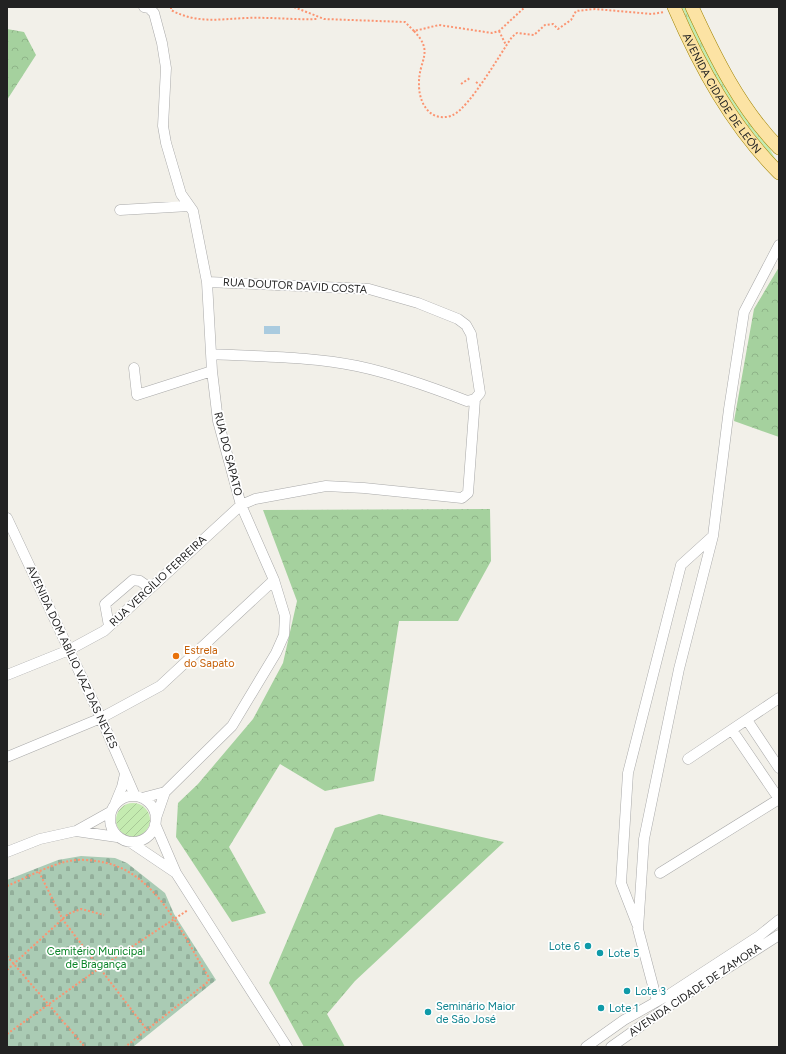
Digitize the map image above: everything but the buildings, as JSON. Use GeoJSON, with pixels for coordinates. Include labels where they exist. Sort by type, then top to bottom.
{"type":"FeatureCollection","features":[{"type":"Feature","properties":{"kind":"main road","name":"AVENIDA CIDADE DE LEÓN"},"geometry":{"type":"LineString","coordinates":[[692,7],[724,70],[743,102],[778,149]]}},
{"type":"Feature","properties":{"kind":"main road","name":"AVENIDA CIDADE DE LEÓN"},"geometry":{"type":"LineString","coordinates":[[671,8],[693,51],[735,121],[779,173]]}},
{"type":"Feature","properties":{"kind":"street","name":"RUA DO SAPATO"},"geometry":{"type":"LineString","coordinates":[[144,7],[150,8],[154,13],[162,43],[166,68],[163,126],[166,143],[181,194],[193,211],[200,240],[207,282],[212,371],[218,421],[240,505],[274,580],[285,616],[284,635],[276,653],[232,726],[165,792]]}},
{"type":"Feature","properties":{"kind":"street"},"geometry":{"type":"LineString","coordinates":[[120,210],[189,206]]}},
{"type":"Feature","properties":{"kind":"street"},"geometry":{"type":"LineString","coordinates":[[638,929],[644,839],[679,669],[713,536],[729,409],[744,312],[779,242]]}},
{"type":"Feature","properties":{"kind":"street","name":"RUA DOUTOR DAVID COSTA"},"geometry":{"type":"LineString","coordinates":[[207,282],[370,289],[418,303],[458,319],[466,325],[471,334],[480,393],[475,399],[468,493],[462,498],[364,488],[326,486],[255,499],[240,505]]}},
{"type":"Feature","properties":{"kind":"street"},"geometry":{"type":"LineString","coordinates":[[211,354],[316,360],[356,366],[413,380],[467,401],[475,399]]}},
{"type":"Feature","properties":{"kind":"street"},"geometry":{"type":"LineString","coordinates":[[134,368],[137,395],[212,371]]}},
{"type":"Feature","properties":{"kind":"street","name":"RUA VERGÍLIO FERREIRA"},"geometry":{"type":"LineString","coordinates":[[7,675],[69,650],[104,631],[240,505]]}},
{"type":"Feature","properties":{"kind":"street","name":"AVENIDA DOM ABÍLIO VAZ DAS NEVES"},"geometry":{"type":"LineString","coordinates":[[7,518],[101,718],[125,774],[138,797]]}},
{"type":"Feature","properties":{"kind":"street"},"geometry":{"type":"LineString","coordinates":[[657,1001],[638,929],[621,883],[628,773],[681,565],[713,536]]}},
{"type":"Feature","properties":{"kind":"street"},"geometry":{"type":"LineString","coordinates":[[109,626],[105,604],[133,580],[140,581],[150,588]]}},
{"type":"Feature","properties":{"kind":"street"},"geometry":{"type":"LineString","coordinates":[[7,757],[101,718],[160,686],[274,580]]}},
{"type":"Feature","properties":{"kind":"street"},"geometry":{"type":"LineString","coordinates":[[688,759],[779,698]]}},
{"type":"Feature","properties":{"kind":"street"},"geometry":{"type":"LineString","coordinates":[[747,720],[779,768]]}},
{"type":"Feature","properties":{"kind":"street"},"geometry":{"type":"LineString","coordinates":[[660,873],[779,799],[732,730]]}},
{"type":"Feature","properties":{"kind":"street"},"geometry":{"type":"LineString","coordinates":[[117,837],[110,825],[113,808],[122,787],[125,774]]}},
{"type":"Feature","properties":{"kind":"street"},"geometry":{"type":"LineString","coordinates":[[7,852],[40,839],[76,831],[113,808],[127,796],[138,797],[165,792],[150,835],[144,840],[130,842]]}},
{"type":"Feature","properties":{"kind":"street"},"geometry":{"type":"LineString","coordinates":[[138,797],[152,806],[156,821],[176,873],[287,1047]]}},
{"type":"Feature","properties":{"kind":"street"},"geometry":{"type":"LineString","coordinates":[[76,831],[117,837],[130,842],[176,873]]}},
{"type":"Feature","properties":{"kind":"street","name":"AVENIDA CIDADE DE ZAMORA"},"geometry":{"type":"LineString","coordinates":[[586,1047],[624,1020],[657,1001],[753,940],[779,920]]}},
{"type":"Feature","properties":{"kind":"street","name":"AVENIDA CIDADE DE ZAMORA"},"geometry":{"type":"LineString","coordinates":[[611,1047],[676,1001],[779,935]]}},
{"type":"Feature","properties":{"kind":"street"},"geometry":{"type":"LineString","coordinates":[[596,1047],[614,1034],[624,1020]]}},
{"type":"Feature","properties":{"kind":"path"},"geometry":{"type":"LineString","coordinates":[[171,7],[172,10],[184,16],[226,21],[246,18],[319,18],[405,22],[423,41],[425,47],[419,83],[420,95],[425,108],[433,115],[446,117],[453,115],[459,110],[480,85],[506,45],[517,33],[534,35],[545,25],[553,24],[558,29],[571,20],[576,11],[595,9],[652,14],[663,13],[671,8]]}},
{"type":"Feature","properties":{"kind":"path"},"geometry":{"type":"LineString","coordinates":[[294,7],[319,18]]}},
{"type":"Feature","properties":{"kind":"path"},"geometry":{"type":"LineString","coordinates":[[414,31],[440,25],[492,33],[499,31],[524,7]]}},
{"type":"Feature","properties":{"kind":"path"},"geometry":{"type":"LineString","coordinates":[[499,31],[506,45]]}},
{"type":"Feature","properties":{"kind":"path"},"geometry":{"type":"LineString","coordinates":[[461,84],[470,78]]}},
{"type":"Feature","properties":{"kind":"path"},"geometry":{"type":"LineString","coordinates":[[476,82],[480,85]]}},
{"type":"Feature","properties":{"kind":"path"},"geometry":{"type":"LineString","coordinates":[[7,886],[69,861],[99,862],[120,867],[135,875],[155,893],[208,976],[209,981],[125,1047]]}},
{"type":"Feature","properties":{"kind":"path"},"geometry":{"type":"LineString","coordinates":[[39,872],[63,920],[147,1030]]}},
{"type":"Feature","properties":{"kind":"path"},"geometry":{"type":"LineString","coordinates":[[7,1034],[48,1004],[196,904]]}},
{"type":"Feature","properties":{"kind":"path"},"geometry":{"type":"LineString","coordinates":[[7,970],[68,914],[81,909],[104,915]]}},
{"type":"Feature","properties":{"kind":"path"},"geometry":{"type":"LineString","coordinates":[[7,956],[85,1047]]}},
{"type":"Feature","properties":{"kind":"green space"},"geometry":{"type":"Polygon","coordinates":[[[682,7],[686,7],[703,44],[722,79],[768,145],[777,161],[761,144],[722,88],[700,49],[682,7]]]}},
{"type":"Feature","properties":{"kind":"green space"},"geometry":{"type":"Polygon","coordinates":[[[7,29],[24,32],[36,55],[7,100],[7,29]]]}},
{"type":"Feature","properties":{"kind":"green space"},"geometry":{"type":"Polygon","coordinates":[[[779,267],[779,437],[734,421],[754,309],[779,267]]]}},
{"type":"Feature","properties":{"kind":"green space"},"geometry":{"type":"Polygon","coordinates":[[[490,509],[491,561],[458,621],[399,621],[374,781],[325,791],[280,764],[229,847],[266,913],[232,922],[176,837],[178,803],[198,784],[253,719],[283,663],[297,601],[263,510],[490,509]]]}},
{"type":"Feature","properties":{"kind":"green space"},"geometry":{"type":"Polygon","coordinates":[[[130,803],[136,803],[145,808],[149,814],[149,826],[145,832],[136,837],[130,837],[121,832],[116,823],[116,817],[121,808],[130,803]]]}},
{"type":"Feature","properties":{"kind":"green space"},"geometry":{"type":"Polygon","coordinates":[[[379,814],[504,842],[355,981],[327,1014],[345,1047],[304,1047],[269,983],[335,828],[379,814]]]}},
{"type":"Feature","properties":{"kind":"green space","name":"Cemitério Municipal de Bragança"},"geometry":{"type":"Polygon","coordinates":[[[81,856],[115,858],[127,863],[165,893],[174,914],[216,980],[133,1047],[7,1047],[7,880],[58,860],[81,856]]]}},
{"type":"Feature","properties":{"kind":"water"},"geometry":{"type":"Polygon","coordinates":[[[264,326],[280,326],[280,334],[264,334],[264,326]]]}},
{"type":"Feature","properties":{"kind":"place","name":"Estrela do Sapato"},"geometry":{"type":"Point","coordinates":[176,656]}},
{"type":"Feature","properties":{"kind":"place","name":"Lote 6"},"geometry":{"type":"Point","coordinates":[588,946]}},
{"type":"Feature","properties":{"kind":"place","name":"Lote 5"},"geometry":{"type":"Point","coordinates":[600,953]}},
{"type":"Feature","properties":{"kind":"place","name":"Lote 3"},"geometry":{"type":"Point","coordinates":[627,991]}},
{"type":"Feature","properties":{"kind":"place","name":"Lote 1"},"geometry":{"type":"Point","coordinates":[601,1008]}},
{"type":"Feature","properties":{"kind":"place","name":"Seminário Maior de São José"},"geometry":{"type":"Point","coordinates":[428,1012]}}]}
